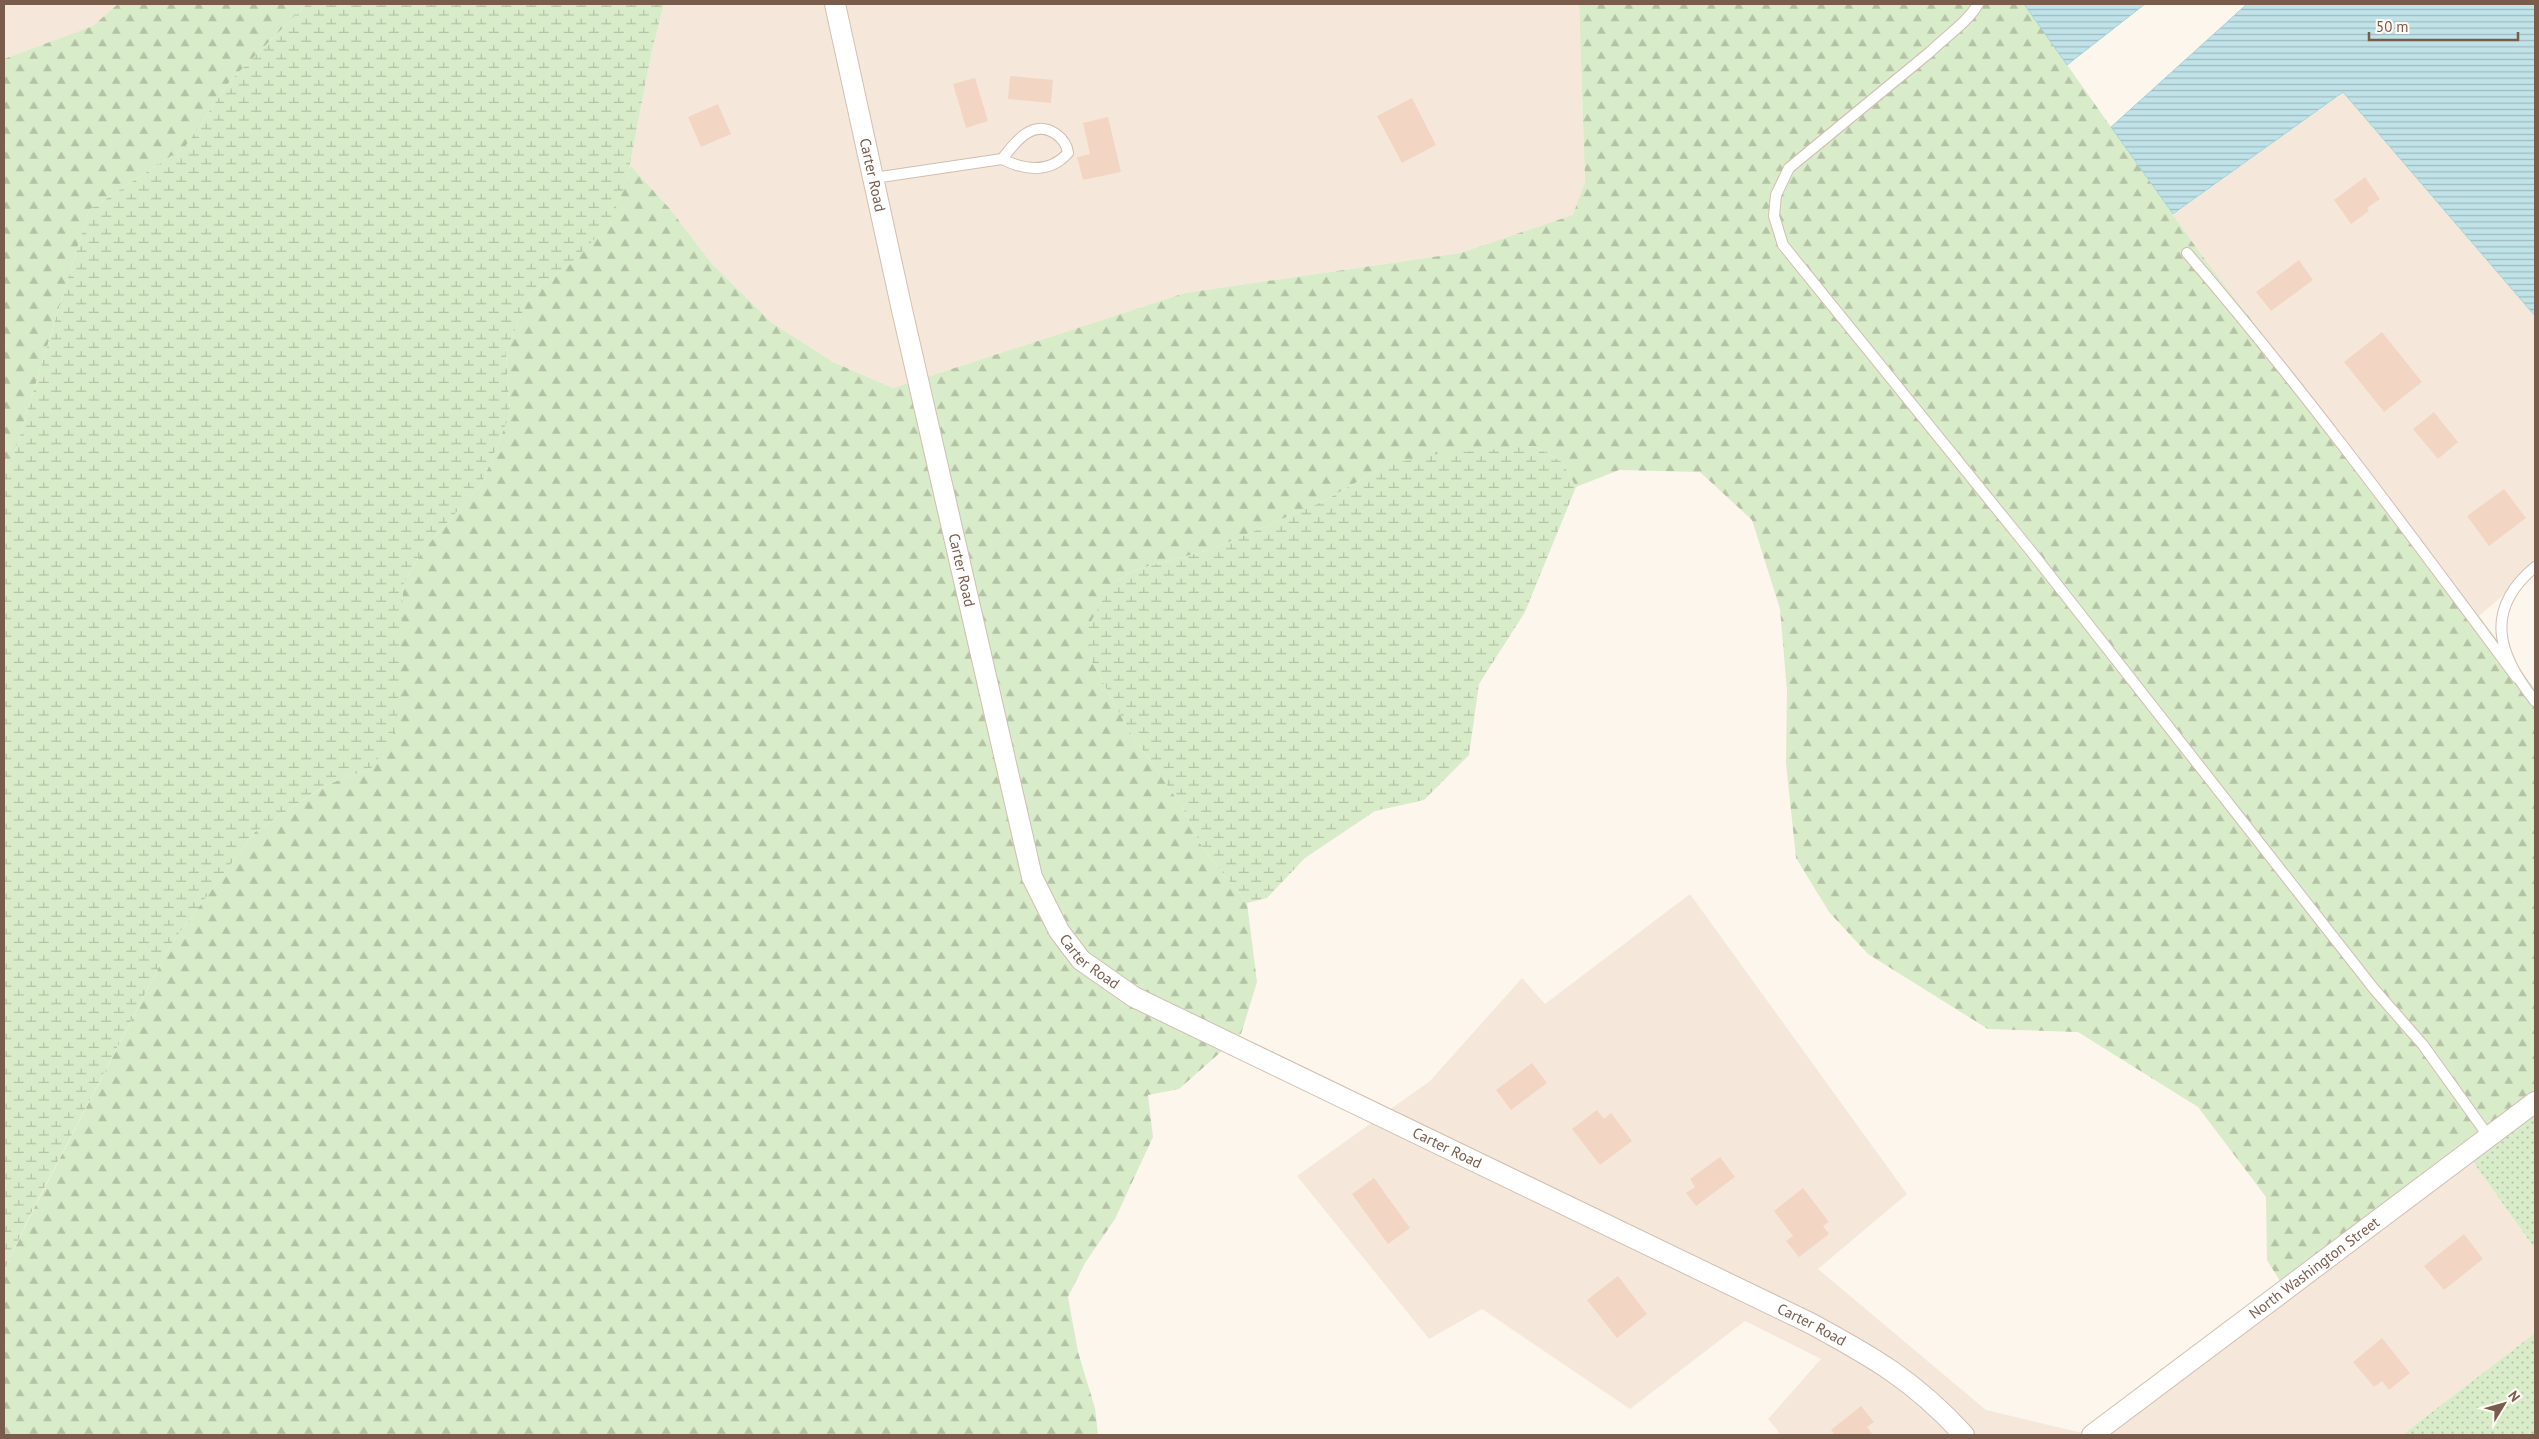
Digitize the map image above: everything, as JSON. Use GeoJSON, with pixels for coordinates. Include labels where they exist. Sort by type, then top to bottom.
{"type":"FeatureCollection","features":[{"type":"Feature","properties":{"kind":"street","name":"Carter Road"},"geometry":{"type":"LineString","coordinates":[[835,4],[1032,877],[1055,924],[1080,960],[1134,997],[1818,1328],[1877,1359],[1910,1382],[1941,1409],[1964,1435]]}},
{"type":"Feature","properties":{"kind":"street","name":"North Washington Street"},"geometry":{"type":"LineString","coordinates":[[2092,1435],[2535,1102]]}},
{"type":"Feature","properties":{"kind":"lane"},"geometry":{"type":"LineString","coordinates":[[1978,4],[1971,15],[1949,32],[1930,52],[1789,168],[1776,195],[1774,216],[1778,236],[1783,245],[2030,550],[2374,989],[2423,1045],[2489,1137]]}},
{"type":"Feature","properties":{"kind":"lane"},"geometry":{"type":"LineString","coordinates":[[874,178],[1002,158],[1019,167],[1049,166],[1062,160],[1068,153],[1067,146],[1060,137],[1049,129],[1034,129],[1019,138],[1002,158]]}},
{"type":"Feature","properties":{"kind":"lane"},"geometry":{"type":"LineString","coordinates":[[2187,253],[2261,340],[2388,504],[2535,701]]}},
{"type":"Feature","properties":{"kind":"lane"},"geometry":{"type":"LineString","coordinates":[[2516,678],[2504,644],[2502,616],[2508,598],[2524,577],[2535,567]]}},
{"type":"Feature","properties":{"kind":"shaded area"},"geometry":{"type":"Polygon","coordinates":[[[4,4],[118,4],[94,26],[4,59],[4,4]]]}},
{"type":"Feature","properties":{"kind":"shaded area"},"geometry":{"type":"Polygon","coordinates":[[[664,4],[1579,4],[1585,182],[1574,215],[1460,253],[1185,293],[893,388],[833,362],[771,322],[712,264],[670,209],[630,165],[652,50],[664,4]]]}},
{"type":"Feature","properties":{"kind":"shaded area"},"geometry":{"type":"Polygon","coordinates":[[[2343,92],[2535,316],[2535,568],[2479,616],[2200,253],[2173,215],[2343,92]]]}},
{"type":"Feature","properties":{"kind":"shaded area"},"geometry":{"type":"Polygon","coordinates":[[[1690,894],[1907,1194],[1818,1269],[1986,1410],[2091,1435],[1781,1435],[1768,1419],[1821,1359],[1745,1321],[1630,1409],[1482,1309],[1429,1339],[1297,1176],[1430,1081],[1522,978],[1545,1004],[1690,894]]]}},
{"type":"Feature","properties":{"kind":"shaded area"},"geometry":{"type":"Polygon","coordinates":[[[2466,1152],[2535,1249],[2535,1333],[2402,1435],[2091,1435],[2466,1152]]]}},
{"type":"Feature","properties":{"kind":"green space"},"geometry":{"type":"Polygon","coordinates":[[[118,4],[307,4],[230,81],[185,147],[89,210],[13,458],[4,473],[4,59],[93,26],[118,4]]]}},
{"type":"Feature","properties":{"kind":"green space"},"geometry":{"type":"Polygon","coordinates":[[[307,4],[664,4],[652,50],[627,180],[610,223],[570,264],[530,294],[506,352],[510,414],[482,483],[423,550],[403,585],[397,727],[373,767],[324,786],[255,832],[171,944],[29,1217],[4,1271],[4,473],[13,458],[89,210],[185,147],[230,81],[307,4]]]}},
{"type":"Feature","properties":{"kind":"green space"},"geometry":{"type":"Polygon","coordinates":[[[1579,4],[2024,4],[2200,253],[2535,689],[2535,1103],[2286,1291],[2267,1260],[2266,1197],[2198,1107],[2078,1032],[1988,1029],[1868,954],[1829,912],[1796,858],[1786,763],[1787,691],[1780,609],[1752,520],[1700,472],[1619,470],[1576,487],[1562,462],[1534,446],[1383,467],[1324,501],[1213,549],[1138,569],[1112,583],[1090,658],[1128,729],[1183,808],[1202,847],[1247,903],[1257,982],[1241,1034],[1179,1089],[1148,1095],[1153,1137],[1115,1219],[1085,1263],[1068,1297],[1078,1352],[1095,1408],[1098,1435],[4,1435],[4,1271],[29,1218],[171,944],[255,832],[324,786],[373,767],[399,652],[403,585],[423,550],[482,483],[510,414],[506,352],[530,294],[570,264],[627,180],[630,165],[670,209],[712,264],[771,322],[833,362],[893,388],[1185,293],[1460,253],[1573,215],[1585,182],[1579,4]]]}},
{"type":"Feature","properties":{"kind":"green space"},"geometry":{"type":"Polygon","coordinates":[[[1534,446],[1562,462],[1576,487],[1525,612],[1479,684],[1469,755],[1424,800],[1375,811],[1305,858],[1267,898],[1247,903],[1202,847],[1183,808],[1128,729],[1090,658],[1088,627],[1112,583],[1138,569],[1213,549],[1324,501],[1383,467],[1426,455],[1534,446]]]}},
{"type":"Feature","properties":{"kind":"green space"},"geometry":{"type":"Polygon","coordinates":[[[2535,1103],[2535,1249],[2466,1152],[2535,1103]]]}},
{"type":"Feature","properties":{"kind":"green space"},"geometry":{"type":"Polygon","coordinates":[[[2535,1333],[2535,1435],[2402,1435],[2535,1333]]]}},
{"type":"Feature","properties":{"kind":"water"},"geometry":{"type":"Polygon","coordinates":[[[2024,4],[2145,4],[2067,65],[2024,4]]]}},
{"type":"Feature","properties":{"kind":"water"},"geometry":{"type":"Polygon","coordinates":[[[2247,4],[2535,4],[2535,316],[2343,92],[2173,214],[2111,127],[2247,4]]]}},
{"type":"Feature","properties":{"kind":"building"},"geometry":{"type":"Polygon","coordinates":[[[1010,76],[1053,80],[1051,103],[1008,99],[1010,76]]]}},
{"type":"Feature","properties":{"kind":"building"},"geometry":{"type":"Polygon","coordinates":[[[975,78],[988,121],[966,128],[953,84],[975,78]]]}},
{"type":"Feature","properties":{"kind":"building"},"geometry":{"type":"Polygon","coordinates":[[[1412,98],[1436,145],[1402,163],[1377,116],[1412,98]]]}},
{"type":"Feature","properties":{"kind":"building"},"geometry":{"type":"Polygon","coordinates":[[[718,104],[731,134],[701,147],[688,117],[718,104]]]}},
{"type":"Feature","properties":{"kind":"building"},"geometry":{"type":"Polygon","coordinates":[[[1108,117],[1121,172],[1083,180],[1077,157],[1090,154],[1083,123],[1108,117]]]}},
{"type":"Feature","properties":{"kind":"building"},"geometry":{"type":"Polygon","coordinates":[[[2365,177],[2380,199],[2367,208],[2369,211],[2351,224],[2334,200],[2365,177]]]}},
{"type":"Feature","properties":{"kind":"building"},"geometry":{"type":"Polygon","coordinates":[[[2299,260],[2313,280],[2271,311],[2256,292],[2299,260]]]}},
{"type":"Feature","properties":{"kind":"building"},"geometry":{"type":"Polygon","coordinates":[[[2382,332],[2422,382],[2384,412],[2344,362],[2382,332]]]}},
{"type":"Feature","properties":{"kind":"building"},"geometry":{"type":"Polygon","coordinates":[[[2434,412],[2458,442],[2438,459],[2413,429],[2434,412]]]}},
{"type":"Feature","properties":{"kind":"building"},"geometry":{"type":"Polygon","coordinates":[[[2504,489],[2526,518],[2489,546],[2467,516],[2504,489]]]}},
{"type":"Feature","properties":{"kind":"building"},"geometry":{"type":"Polygon","coordinates":[[[1532,1063],[1547,1083],[1511,1110],[1496,1090],[1532,1063]]]}},
{"type":"Feature","properties":{"kind":"building"},"geometry":{"type":"Polygon","coordinates":[[[1597,1110],[1604,1119],[1611,1113],[1632,1141],[1600,1165],[1572,1129],[1597,1110]]]}},
{"type":"Feature","properties":{"kind":"building"},"geometry":{"type":"Polygon","coordinates":[[[1720,1157],[1735,1177],[1696,1206],[1686,1193],[1695,1187],[1690,1179],[1720,1157]]]}},
{"type":"Feature","properties":{"kind":"building"},"geometry":{"type":"Polygon","coordinates":[[[1374,1178],[1410,1228],[1388,1244],[1352,1194],[1374,1178]]]}},
{"type":"Feature","properties":{"kind":"building"},"geometry":{"type":"Polygon","coordinates":[[[1803,1188],[1829,1222],[1823,1226],[1829,1234],[1799,1257],[1786,1241],[1793,1236],[1774,1211],[1803,1188]]]}},
{"type":"Feature","properties":{"kind":"building"},"geometry":{"type":"Polygon","coordinates":[[[2464,1234],[2483,1259],[2444,1290],[2424,1266],[2464,1234]]]}},
{"type":"Feature","properties":{"kind":"building"},"geometry":{"type":"Polygon","coordinates":[[[1618,1276],[1647,1314],[1617,1338],[1587,1300],[1618,1276]]]}},
{"type":"Feature","properties":{"kind":"building"},"geometry":{"type":"Polygon","coordinates":[[[2382,1338],[2410,1373],[2389,1390],[2382,1381],[2374,1387],[2353,1362],[2382,1338]]]}},
{"type":"Feature","properties":{"kind":"building"},"geometry":{"type":"Polygon","coordinates":[[[1861,1406],[1874,1422],[1867,1427],[1873,1435],[1835,1435],[1831,1430],[1861,1406]]]}}]}
